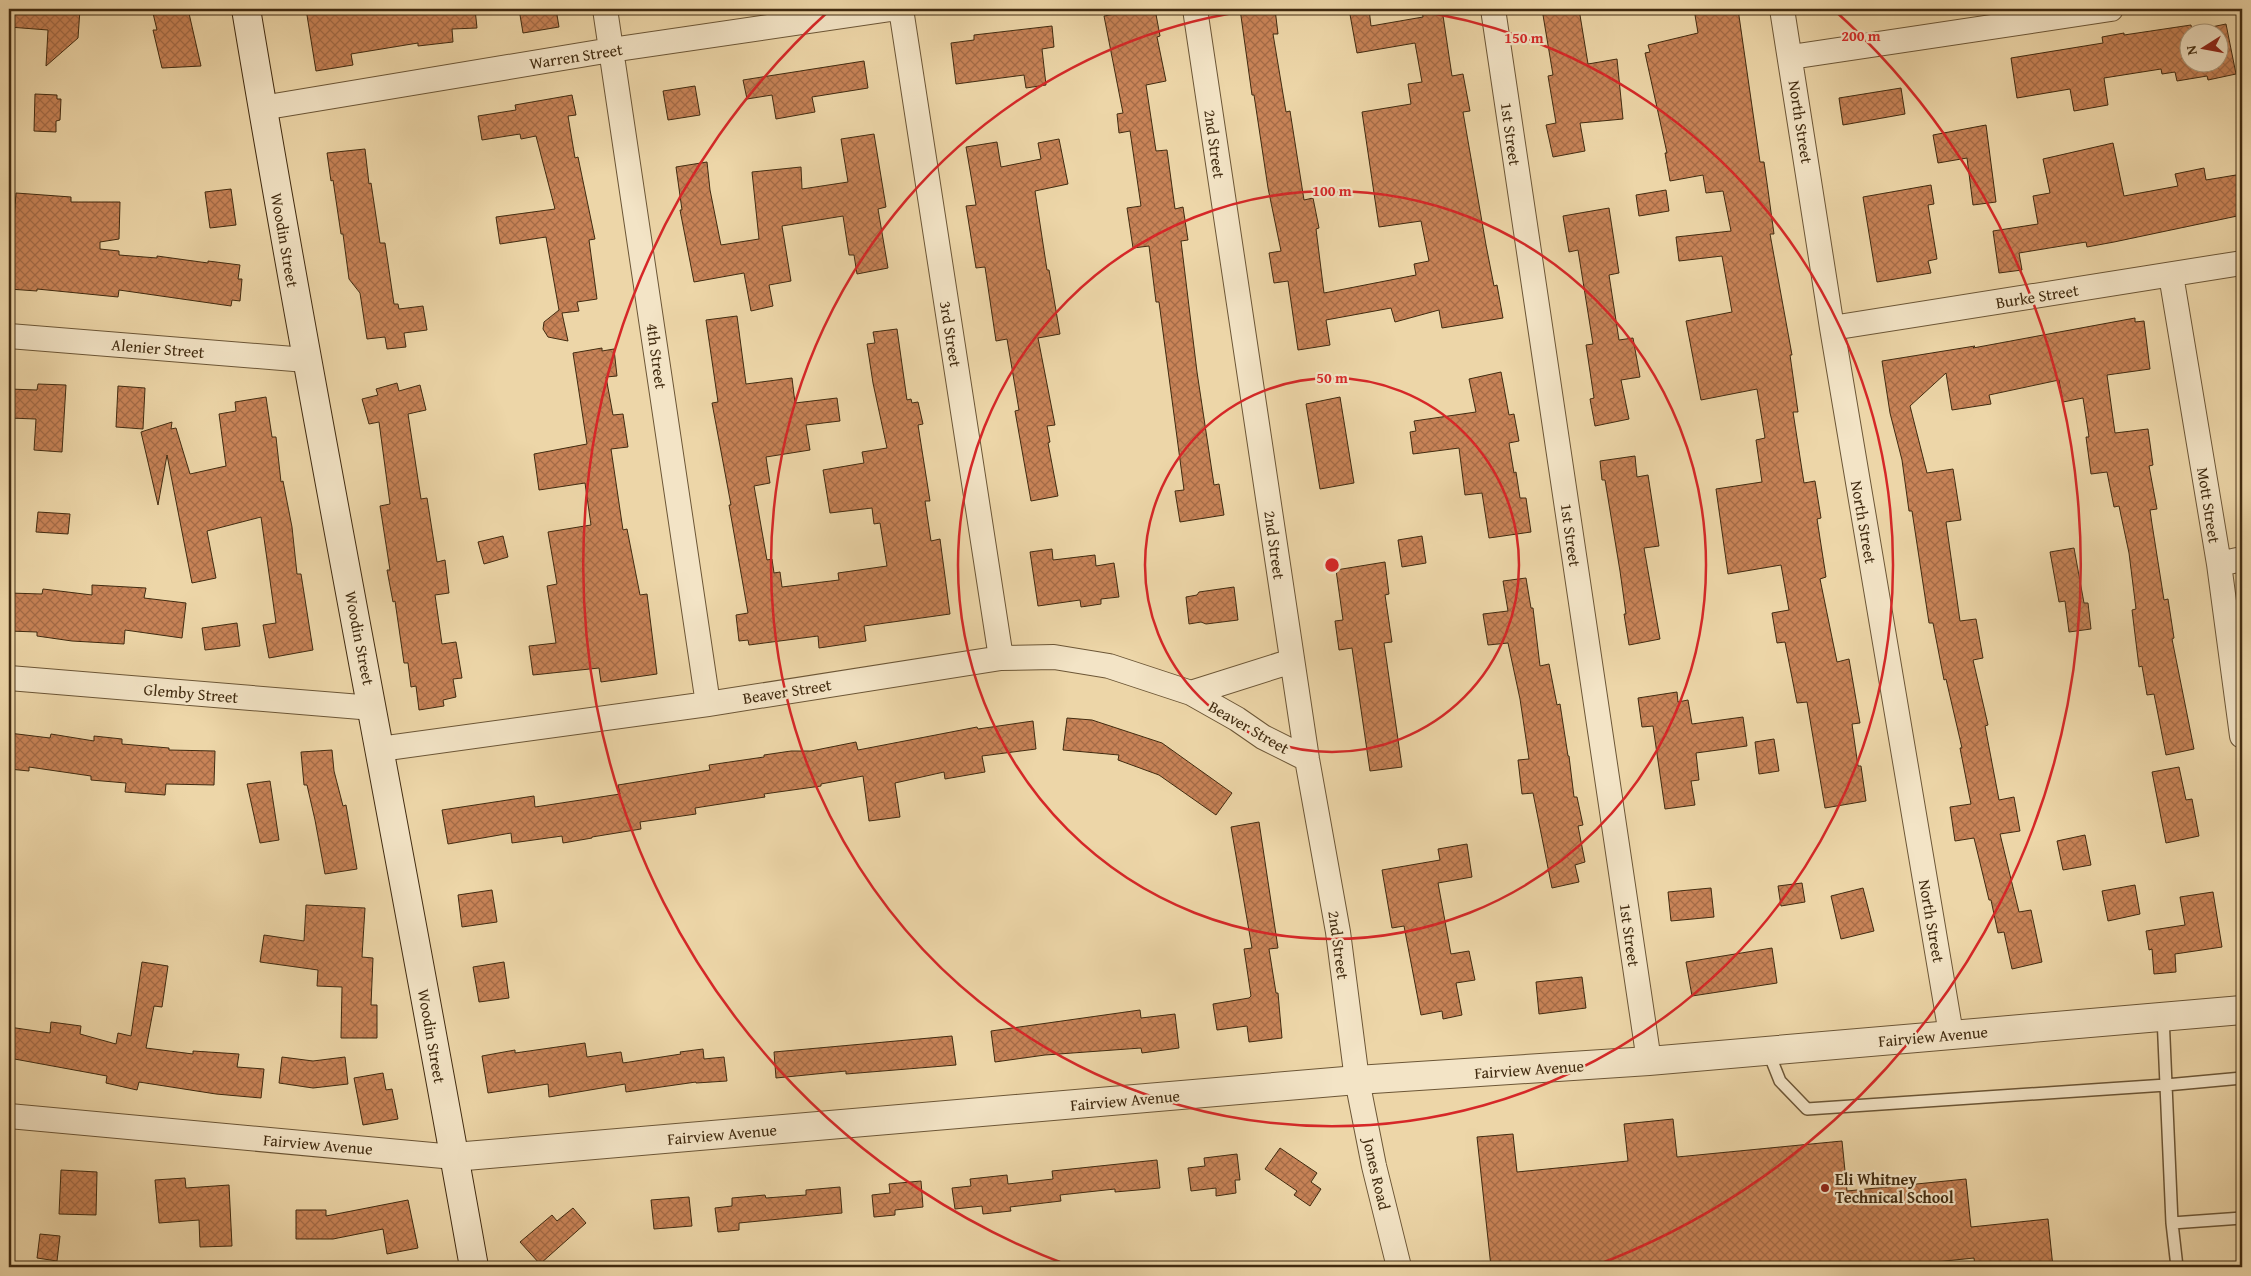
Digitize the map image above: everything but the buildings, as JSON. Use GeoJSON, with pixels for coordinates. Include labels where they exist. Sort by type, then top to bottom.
{"type":"FeatureCollection","features":[{"type":"Feature","properties":{"kind":"street","name":"Woodin Street"},"geometry":{"type":"LineString","coordinates":[[246,9],[306,360],[373,708],[474,1267]]}},
{"type":"Feature","properties":{"kind":"street","name":"4th Street"},"geometry":{"type":"LineString","coordinates":[[605,9],[708,704]]}},
{"type":"Feature","properties":{"kind":"street","name":"Warren Street"},"geometry":{"type":"LineString","coordinates":[[262,108],[611,50],[891,9]]}},
{"type":"Feature","properties":{"kind":"street","name":"3rd Street"},"geometry":{"type":"LineString","coordinates":[[901,9],[1001,658]]}},
{"type":"Feature","properties":{"kind":"street","name":"2nd Street"},"geometry":{"type":"LineString","coordinates":[[1195,9],[1307,759],[1338,932],[1357,1080]]}},
{"type":"Feature","properties":{"kind":"street","name":"1st Street"},"geometry":{"type":"LineString","coordinates":[[1492,9],[1649,1061]]}},
{"type":"Feature","properties":{"kind":"street","name":"North Street"},"geometry":{"type":"LineString","coordinates":[[1782,9],[1832,328],[1951,1034]]}},
{"type":"Feature","properties":{"kind":"street"},"geometry":{"type":"LineString","coordinates":[[1791,57],[2098,10]]}},
{"type":"Feature","properties":{"kind":"street","name":"Burke Street"},"geometry":{"type":"LineString","coordinates":[[1832,328],[2242,264]]}},
{"type":"Feature","properties":{"kind":"street","name":"Mott Street"},"geometry":{"type":"LineString","coordinates":[[2171,275],[2219,564],[2242,736]]}},
{"type":"Feature","properties":{"kind":"street","name":"Alenier Street"},"geometry":{"type":"LineString","coordinates":[[9,336],[306,360]]}},
{"type":"Feature","properties":{"kind":"street"},"geometry":{"type":"LineString","coordinates":[[2219,564],[2242,559]]}},
{"type":"Feature","properties":{"kind":"street","name":"Beaver Street"},"geometry":{"type":"LineString","coordinates":[[380,749],[708,704],[1001,658],[1054,657],[1109,666],[1191,693],[1237,719],[1263,737],[1307,759]]}},
{"type":"Feature","properties":{"kind":"street","name":"Beaver Street"},"geometry":{"type":"LineString","coordinates":[[1191,693],[1292,661]]}},
{"type":"Feature","properties":{"kind":"street","name":"Glemby Street"},"geometry":{"type":"LineString","coordinates":[[9,678],[373,708]]}},
{"type":"Feature","properties":{"kind":"street","name":"Fairview Avenue"},"geometry":{"type":"LineString","coordinates":[[9,1116],[454,1156],[1357,1080],[1649,1061],[2242,1010]]}},
{"type":"Feature","properties":{"kind":"street","name":"Jones Road"},"geometry":{"type":"LineString","coordinates":[[1357,1080],[1374,1166],[1399,1267]]}},
{"type":"Feature","properties":{"kind":"lane"},"geometry":{"type":"LineString","coordinates":[[2163,1016],[2172,1223],[2176,1267]]}},
{"type":"Feature","properties":{"kind":"lane"},"geometry":{"type":"LineString","coordinates":[[1768,1050],[1780,1081],[1807,1109],[2166,1085],[2242,1078]]}},
{"type":"Feature","properties":{"kind":"lane"},"geometry":{"type":"LineString","coordinates":[[2172,1223],[2242,1218]]}},
{"type":"Feature","properties":{"kind":"place","name":"Eli Whitney Technical School"},"geometry":{"type":"Point","coordinates":[1825,1188]}}]}
